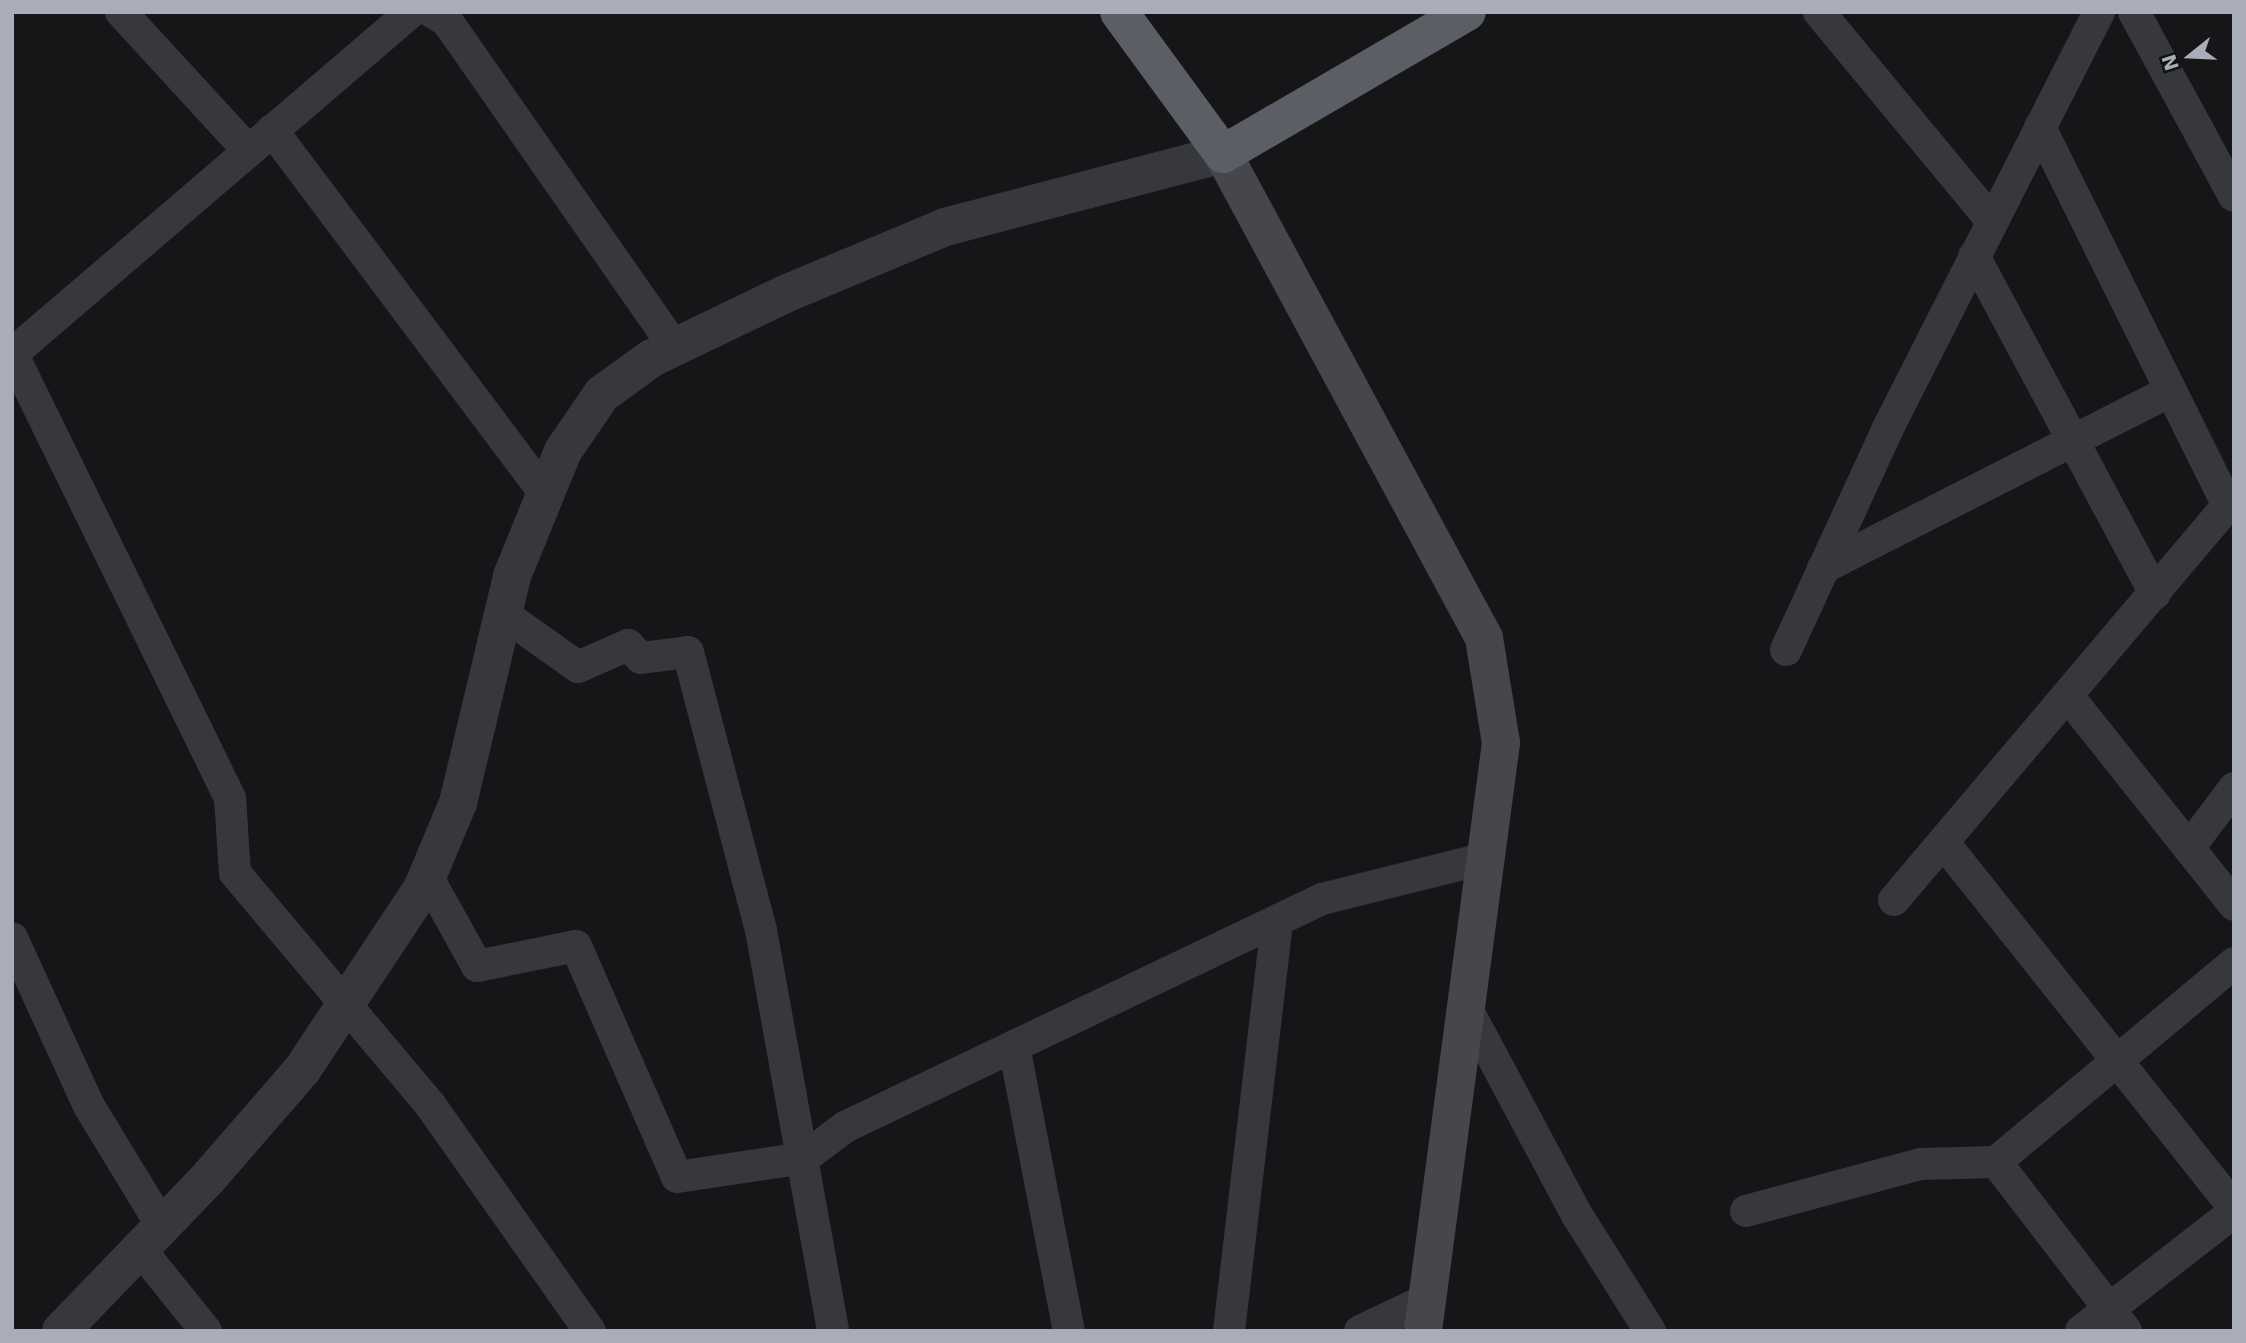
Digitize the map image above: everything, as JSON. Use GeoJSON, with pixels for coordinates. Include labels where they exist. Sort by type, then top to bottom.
{"type":"FeatureCollection","features":[{"type":"Feature","properties":{"kind":"highway"},"geometry":{"type":"LineString","coordinates":[[1119,12],[1223,154],[1468,12]]}},
{"type":"Feature","properties":{"kind":"main road"},"geometry":{"type":"LineString","coordinates":[[1223,154],[1484,638],[1501,743],[1426,1315]]}},
{"type":"Feature","properties":{"kind":"street"},"geometry":{"type":"LineString","coordinates":[[121,12],[260,140],[545,494]]}},
{"type":"Feature","properties":{"kind":"street"},"geometry":{"type":"LineString","coordinates":[[411,12],[12,354],[229,798],[235,873],[431,1106],[590,1331]]}},
{"type":"Feature","properties":{"kind":"street"},"geometry":{"type":"LineString","coordinates":[[432,12],[447,21],[674,348]]}},
{"type":"Feature","properties":{"kind":"street"},"geometry":{"type":"LineString","coordinates":[[1819,12],[1992,221]]}},
{"type":"Feature","properties":{"kind":"street"},"geometry":{"type":"LineString","coordinates":[[1786,650],[1974,256],[2099,12]]}},
{"type":"Feature","properties":{"kind":"street"},"geometry":{"type":"LineString","coordinates":[[2134,12],[2234,196]]}},
{"type":"Feature","properties":{"kind":"street"},"geometry":{"type":"LineString","coordinates":[[1894,900],[2231,501],[2171,391],[2040,127]]}},
{"type":"Feature","properties":{"kind":"street"},"geometry":{"type":"LineString","coordinates":[[61,1331],[151,1238],[302,1070],[348,1005],[427,876],[458,803],[502,613],[545,494],[563,451],[602,394],[620,378],[674,348],[785,294],[945,227],[1223,154]]}},
{"type":"Feature","properties":{"kind":"street"},"geometry":{"type":"LineString","coordinates":[[1974,256],[2155,593]]}},
{"type":"Feature","properties":{"kind":"street"},"geometry":{"type":"LineString","coordinates":[[1823,568],[2171,391]]}},
{"type":"Feature","properties":{"kind":"street"},"geometry":{"type":"LineString","coordinates":[[502,613],[578,667],[628,645],[641,658],[688,652],[761,930],[833,1331]]}},
{"type":"Feature","properties":{"kind":"street"},"geometry":{"type":"LineString","coordinates":[[2068,696],[2234,905]]}},
{"type":"Feature","properties":{"kind":"street"},"geometry":{"type":"LineString","coordinates":[[2189,848],[2234,788]]}},
{"type":"Feature","properties":{"kind":"street"},"geometry":{"type":"LineString","coordinates":[[1944,843],[2234,1210],[2118,1319],[2081,1331]]}},
{"type":"Feature","properties":{"kind":"street"},"geometry":{"type":"LineString","coordinates":[[427,876],[477,966],[576,946],[677,1177],[804,1158],[845,1127],[1322,899],[1486,858]]}},
{"type":"Feature","properties":{"kind":"street"},"geometry":{"type":"LineString","coordinates":[[1229,1331],[1277,920]]}},
{"type":"Feature","properties":{"kind":"street"},"geometry":{"type":"LineString","coordinates":[[12,938],[151,1238],[206,1331]]}},
{"type":"Feature","properties":{"kind":"street"},"geometry":{"type":"LineString","coordinates":[[1746,1211],[1920,1164],[1996,1162],[2234,963]]}},
{"type":"Feature","properties":{"kind":"street"},"geometry":{"type":"LineString","coordinates":[[1467,1009],[1577,1215],[1650,1331]]}},
{"type":"Feature","properties":{"kind":"street"},"geometry":{"type":"LineString","coordinates":[[1014,1046],[1069,1331]]}},
{"type":"Feature","properties":{"kind":"street"},"geometry":{"type":"LineString","coordinates":[[1996,1162],[2118,1319]]}},
{"type":"Feature","properties":{"kind":"street"},"geometry":{"type":"LineString","coordinates":[[1360,1331],[1426,1315]]}}]}
